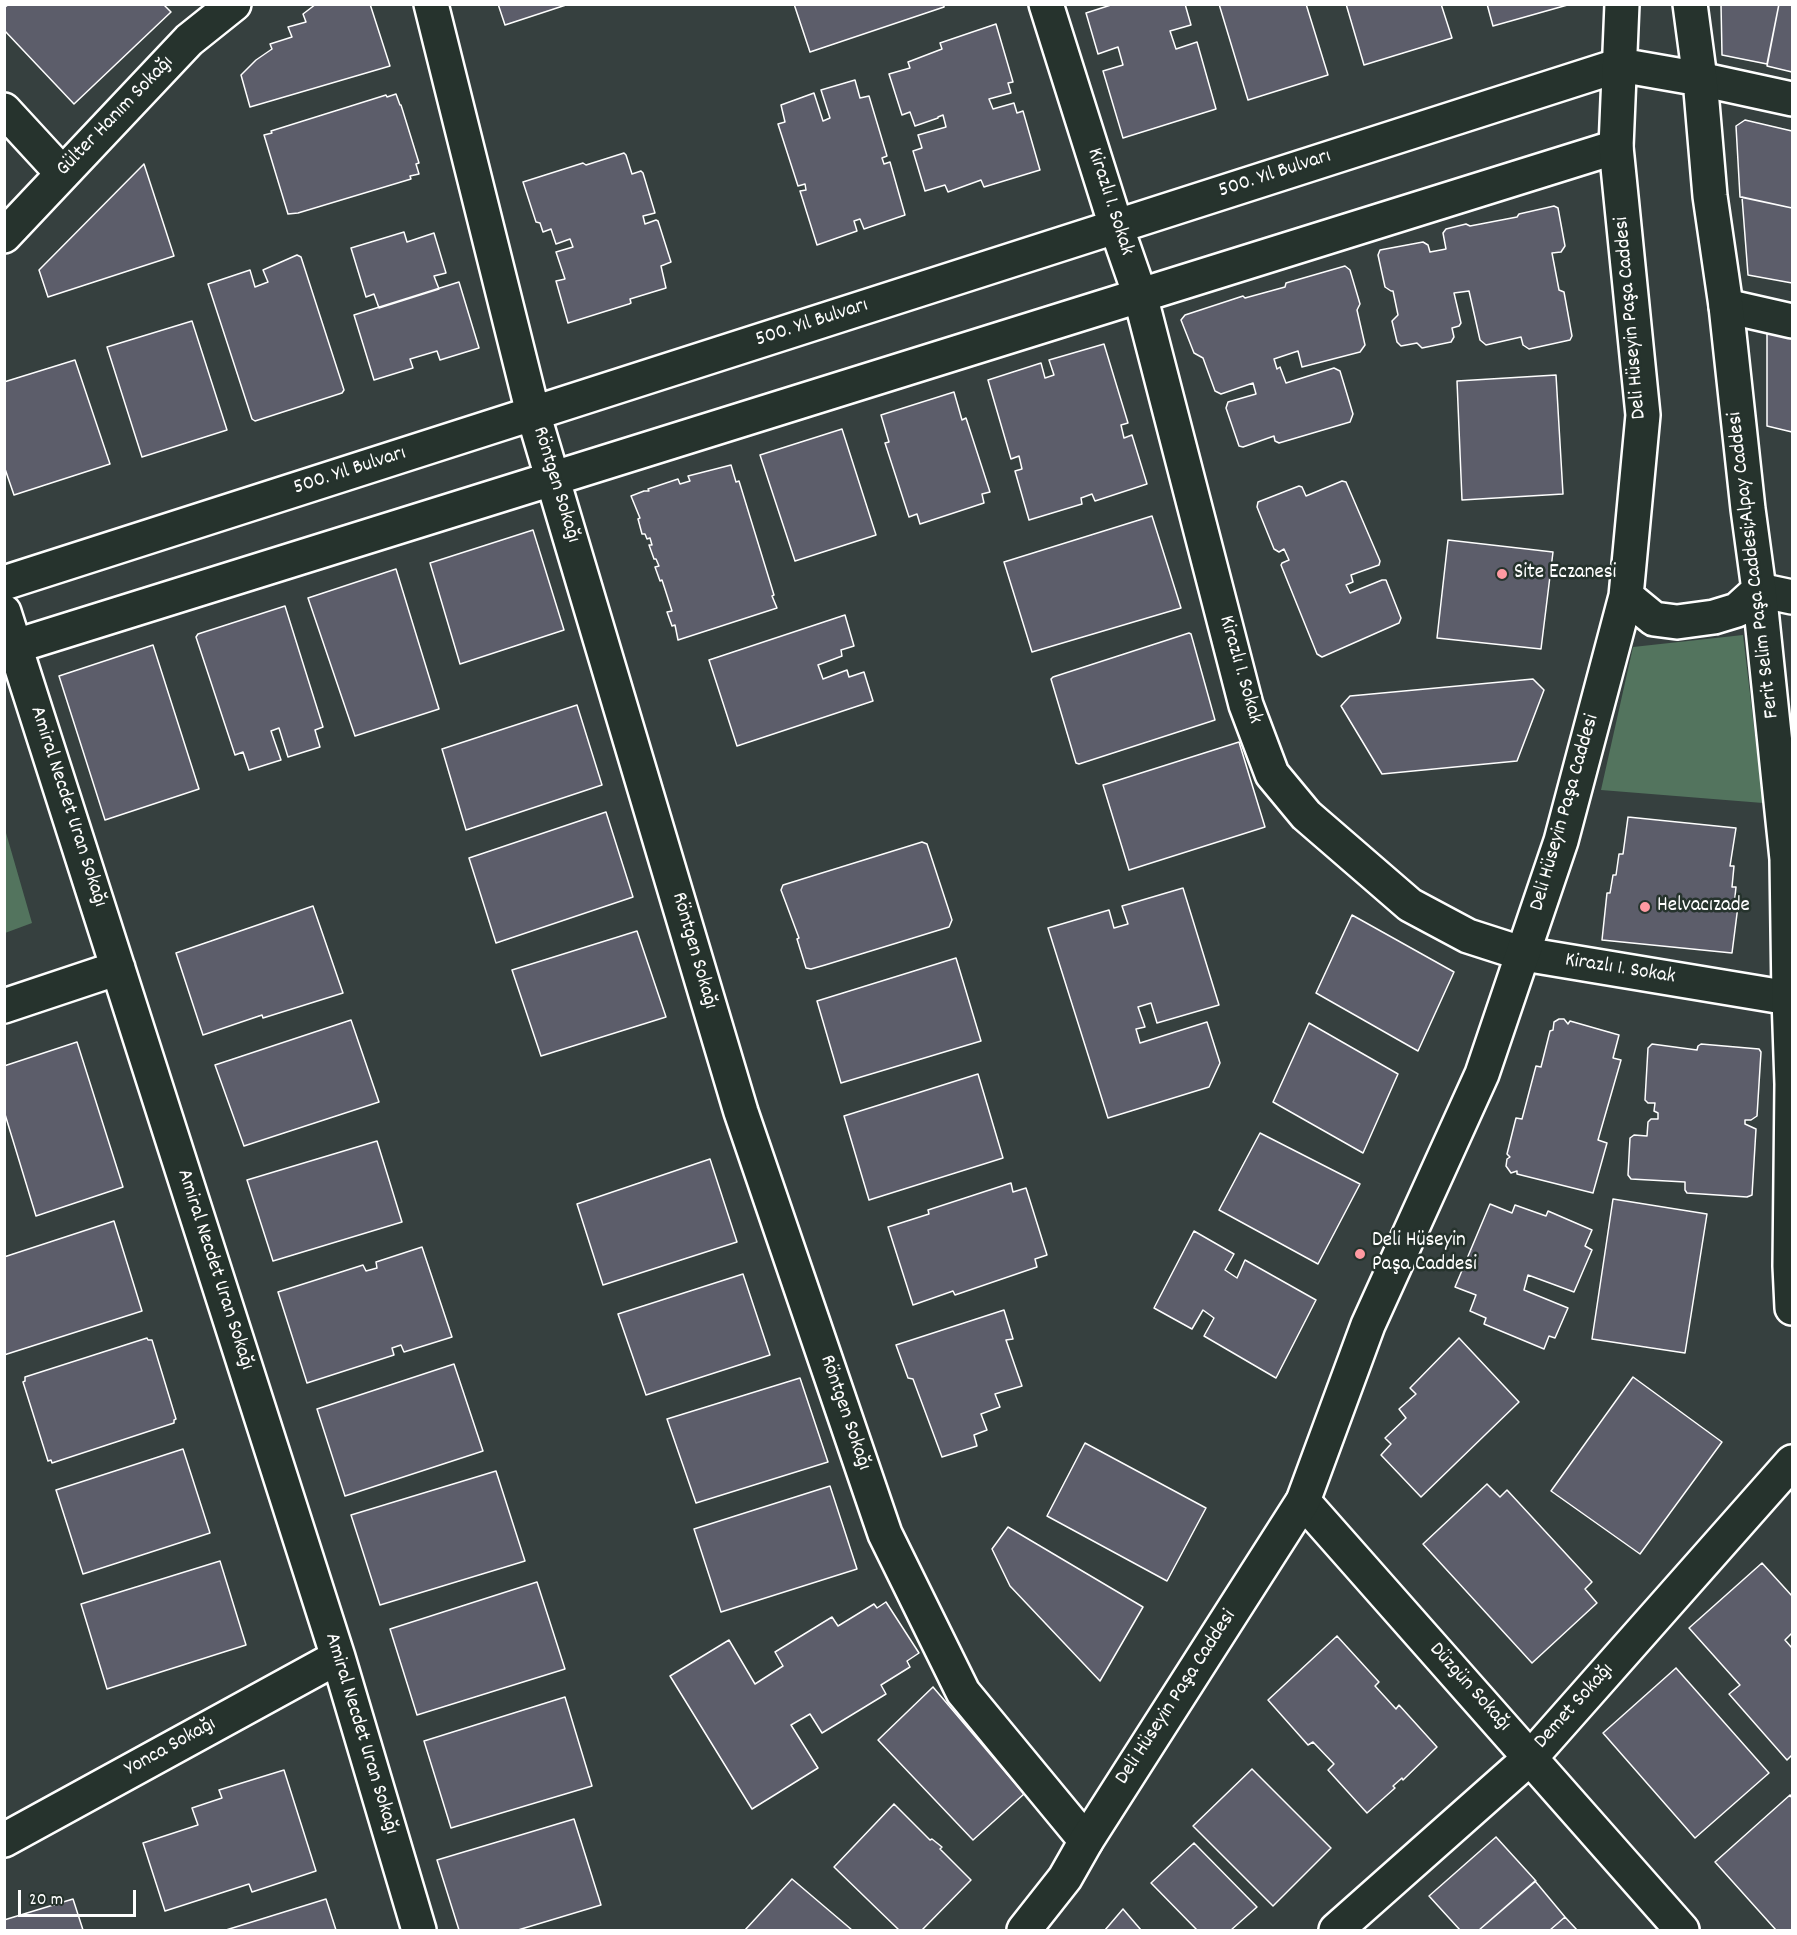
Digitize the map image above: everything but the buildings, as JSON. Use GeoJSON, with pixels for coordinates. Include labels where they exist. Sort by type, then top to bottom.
{"type":"FeatureCollection","features":[{"type":"Feature","properties":{"kind":"street","name":"Gülter Hanım Sokağı"},"geometry":{"type":"LineString","coordinates":[[4,236],[189,40],[234,4]]}},
{"type":"Feature","properties":{"kind":"street","name":"Röntgen Sokağı"},"geometry":{"type":"LineString","coordinates":[[431,4],[533,413],[741,1112],[885,1534],[963,1692],[1086,1840]]}},
{"type":"Feature","properties":{"kind":"street","name":"Kirazlı 1. Sokak"},"geometry":{"type":"LineString","coordinates":[[1047,4],[1116,226],[1140,295],[1246,705],[1272,774],[1306,815],[1410,905],[1468,936],[1524,954],[1789,998]]}},
{"type":"Feature","properties":{"kind":"street","name":"Deli Hüseyin Paşa Caddesi"},"geometry":{"type":"LineString","coordinates":[[1024,1930],[1065,1878],[1086,1840],[1303,1501],[1368,1325],[1482,1074],[1561,841],[1626,596],[1643,415],[1616,147],[1622,4]]}},
{"type":"Feature","properties":{"kind":"street","name":"Ferit Selim Paşa Caddesi;Alpay Caddesi"},"geometry":{"type":"LineString","coordinates":[[1690,4],[1700,79],[1710,196],[1726,306],[1790,860],[1792,1308]]}},
{"type":"Feature","properties":{"kind":"street"},"geometry":{"type":"LineString","coordinates":[[1620,65],[1792,99]]}},
{"type":"Feature","properties":{"kind":"street","name":"500. Yıl Bulvarı"},"geometry":{"type":"LineString","coordinates":[[4,583],[1620,65]]}},
{"type":"Feature","properties":{"kind":"street"},"geometry":{"type":"LineString","coordinates":[[4,110],[62,173]]}},
{"type":"Feature","properties":{"kind":"street"},"geometry":{"type":"LineString","coordinates":[[16,646],[1616,147]]}},
{"type":"Feature","properties":{"kind":"street"},"geometry":{"type":"LineString","coordinates":[[1726,306],[1792,321]]}},
{"type":"Feature","properties":{"kind":"street"},"geometry":{"type":"LineString","coordinates":[[1626,596],[1654,619],[1677,622],[1714,617],[1737,610],[1759,590],[1792,597]]}},
{"type":"Feature","properties":{"kind":"street","name":"Amiral Necdet Uran Sokağı"},"geometry":{"type":"LineString","coordinates":[[4,612],[338,1657],[419,1930]]}},
{"type":"Feature","properties":{"kind":"street"},"geometry":{"type":"LineString","coordinates":[[4,1006],[118,968]]}},
{"type":"Feature","properties":{"kind":"street","name":"Demet Sokağı"},"geometry":{"type":"LineString","coordinates":[[1336,1930],[1531,1757],[1792,1462]]}},
{"type":"Feature","properties":{"kind":"street","name":"Düzgün Sokağı"},"geometry":{"type":"LineString","coordinates":[[1303,1501],[1683,1930]]}},
{"type":"Feature","properties":{"kind":"street","name":"Yonca Sokağı"},"geometry":{"type":"LineString","coordinates":[[4,1840],[338,1657]]}},
{"type":"Feature","properties":{"kind":"green space"},"geometry":{"type":"Polygon","coordinates":[[[1743,635],[1763,803],[1601,790],[1633,647],[1743,635]]]}},
{"type":"Feature","properties":{"kind":"green space"},"geometry":{"type":"Polygon","coordinates":[[[4,826],[32,923],[5,933],[4,933],[4,826]]]}},
{"type":"Feature","properties":{"kind":"place","name":"Site Eczanesi"},"geometry":{"type":"Point","coordinates":[1502,574]}},
{"type":"Feature","properties":{"kind":"place","name":"Helvacızade"},"geometry":{"type":"Point","coordinates":[1645,907]}},
{"type":"Feature","properties":{"kind":"place","name":"Deli Hüseyin Paşa Caddesi"},"geometry":{"type":"Point","coordinates":[1360,1254]}}]}
